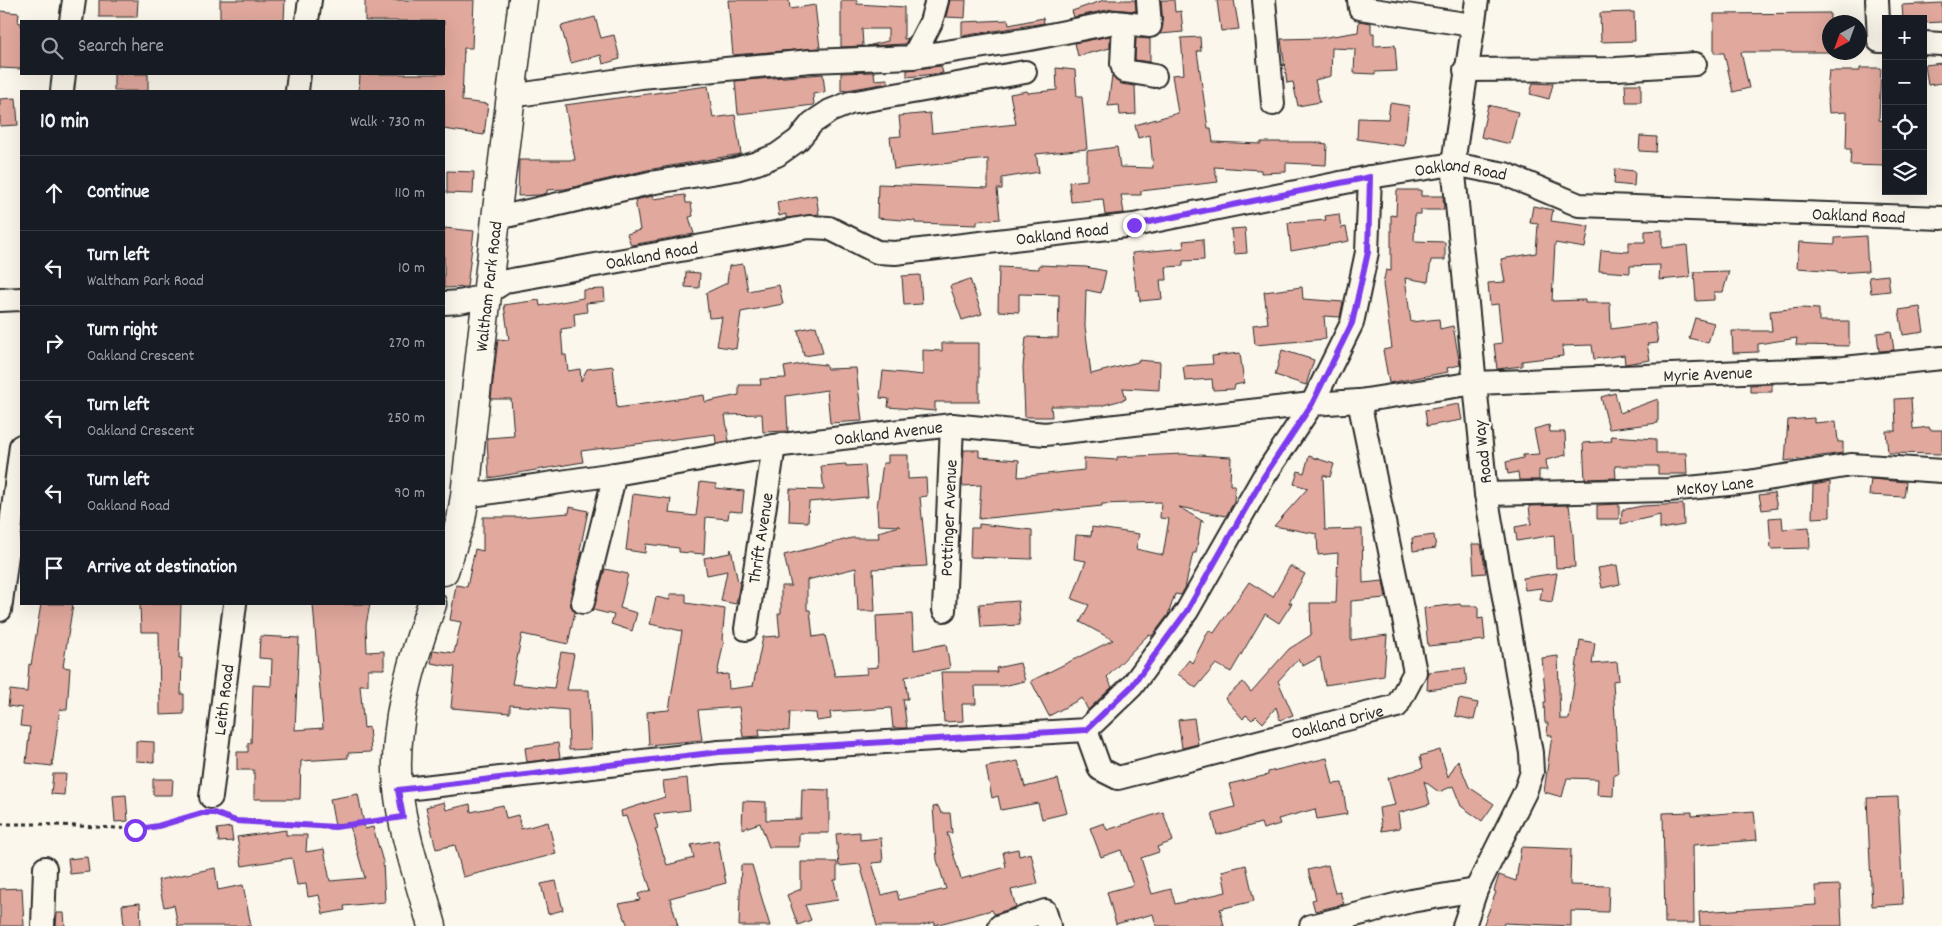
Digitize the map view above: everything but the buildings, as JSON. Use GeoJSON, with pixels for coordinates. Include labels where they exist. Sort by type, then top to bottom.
{"type":"FeatureCollection","features":[{"type":"Feature","properties":{"kind":"main road","name":"Waltham Park Road"},"geometry":{"type":"LineString","coordinates":[[445,568],[461,520],[465,496],[486,294],[498,218],[523,0]]}},
{"type":"Feature","properties":{"kind":"main road"},"geometry":{"type":"LineString","coordinates":[[432,605],[411,666],[403,703],[398,738],[398,790],[403,817],[432,926]]}},
{"type":"Feature","properties":{"kind":"street"},"geometry":{"type":"LineString","coordinates":[[71,20],[74,0]]}},
{"type":"Feature","properties":{"kind":"street"},"geometry":{"type":"LineString","coordinates":[[307,20],[310,0]]}},
{"type":"Feature","properties":{"kind":"street"},"geometry":{"type":"LineString","coordinates":[[914,57],[932,22],[938,0]]}},
{"type":"Feature","properties":{"kind":"street"},"geometry":{"type":"LineString","coordinates":[[511,96],[641,77],[811,61],[914,57],[1030,39],[1116,22],[1150,26],[1148,0]]}},
{"type":"Feature","properties":{"kind":"street"},"geometry":{"type":"LineString","coordinates":[[1264,0],[1273,104]]}},
{"type":"Feature","properties":{"kind":"street"},"geometry":{"type":"LineString","coordinates":[[1359,0],[1360,8],[1472,25]]}},
{"type":"Feature","properties":{"kind":"street","name":"Road Way"},"geometry":{"type":"LineString","coordinates":[[1464,926],[1476,890],[1525,792],[1532,772],[1531,753],[1486,494],[1453,164],[1476,0]]}},
{"type":"Feature","properties":{"kind":"street"},"geometry":{"type":"LineString","coordinates":[[1877,0],[1879,41],[1882,41]]}},
{"type":"Feature","properties":{"kind":"street"},"geometry":{"type":"LineString","coordinates":[[1124,23],[1122,64],[1124,71],[1155,76]]}},
{"type":"Feature","properties":{"kind":"street"},"geometry":{"type":"LineString","coordinates":[[1927,43],[1942,44]]}},
{"type":"Feature","properties":{"kind":"street"},"geometry":{"type":"LineString","coordinates":[[1465,70],[1616,70],[1695,64]]}},
{"type":"Feature","properties":{"kind":"street"},"geometry":{"type":"LineString","coordinates":[[498,218],[650,183],[736,169],[757,163],[777,155],[798,140],[812,123],[830,111],[850,103],[899,92],[1025,72]]}},
{"type":"Feature","properties":{"kind":"street"},"geometry":{"type":"LineString","coordinates":[[62,90],[64,75]]}},
{"type":"Feature","properties":{"kind":"street"},"geometry":{"type":"LineString","coordinates":[[297,90],[299,75]]}},
{"type":"Feature","properties":{"kind":"street","name":"Oakland Road"},"geometry":{"type":"LineString","coordinates":[[445,303],[466,302],[486,294],[506,280],[809,227],[829,228],[877,252],[895,253],[1134,225],[1370,177],[1453,164],[1505,174],[1579,205],[1942,218]]}},
{"type":"Feature","properties":{"kind":"street"},"geometry":{"type":"LineString","coordinates":[[398,790],[719,752],[1086,730],[1132,686],[1187,611],[1263,478],[1312,404],[1352,323],[1368,252],[1370,177]]}},
{"type":"Feature","properties":{"kind":"street"},"geometry":{"type":"LineString","coordinates":[[0,300],[20,299]]}},
{"type":"Feature","properties":{"kind":"street","name":"Myrie Avenue"},"geometry":{"type":"LineString","coordinates":[[1359,401],[1475,383],[1844,368],[1942,358]]}},
{"type":"Feature","properties":{"kind":"street","name":"Oakland Avenue"},"geometry":{"type":"LineString","coordinates":[[465,496],[615,474],[774,446],[952,425],[1045,434],[1312,404],[1359,401]]}},
{"type":"Feature","properties":{"kind":"street","name":"Oakland Drive"},"geometry":{"type":"LineString","coordinates":[[1086,730],[1100,769],[1118,778],[1396,706],[1415,672],[1359,401]]}},
{"type":"Feature","properties":{"kind":"street","name":"Pottinger Avenue"},"geometry":{"type":"LineString","coordinates":[[944,610],[952,425]]}},
{"type":"Feature","properties":{"kind":"street","name":"Thrift Avenue"},"geometry":{"type":"LineString","coordinates":[[746,629],[774,446]]}},
{"type":"Feature","properties":{"kind":"street"},"geometry":{"type":"LineString","coordinates":[[0,610],[20,454]]}},
{"type":"Feature","properties":{"kind":"street","name":"McKoy Lane"},"geometry":{"type":"LineString","coordinates":[[1486,494],[1669,490],[1748,482],[1850,465],[1942,471]]}},
{"type":"Feature","properties":{"kind":"street"},"geometry":{"type":"LineString","coordinates":[[583,602],[615,474]]}},
{"type":"Feature","properties":{"kind":"street","name":"Leith Road"},"geometry":{"type":"LineString","coordinates":[[211,808],[235,605]]}},
{"type":"Feature","properties":{"kind":"street"},"geometry":{"type":"LineString","coordinates":[[43,926],[45,868]]}},
{"type":"Feature","properties":{"kind":"street"},"geometry":{"type":"LineString","coordinates":[[1311,926],[1410,901],[1476,890]]}},
{"type":"Feature","properties":{"kind":"street"},"geometry":{"type":"LineString","coordinates":[[1000,926],[1045,911],[1050,926]]}},
{"type":"Feature","properties":{"kind":"path"},"geometry":{"type":"LineString","coordinates":[[0,824],[38,824],[135,830],[211,808],[236,821],[335,827],[403,817]]}},
{"type":"Feature","properties":{"kind":"route"},"geometry":{"type":"LineString","coordinates":[[135,830],[158,826],[202,813],[214,813],[236,821],[335,827],[352,826],[403,817],[398,790],[719,752],[1086,730],[1132,686],[1187,611],[1263,478],[1312,404],[1352,323],[1368,252],[1370,177],[1134,225]]}}]}
